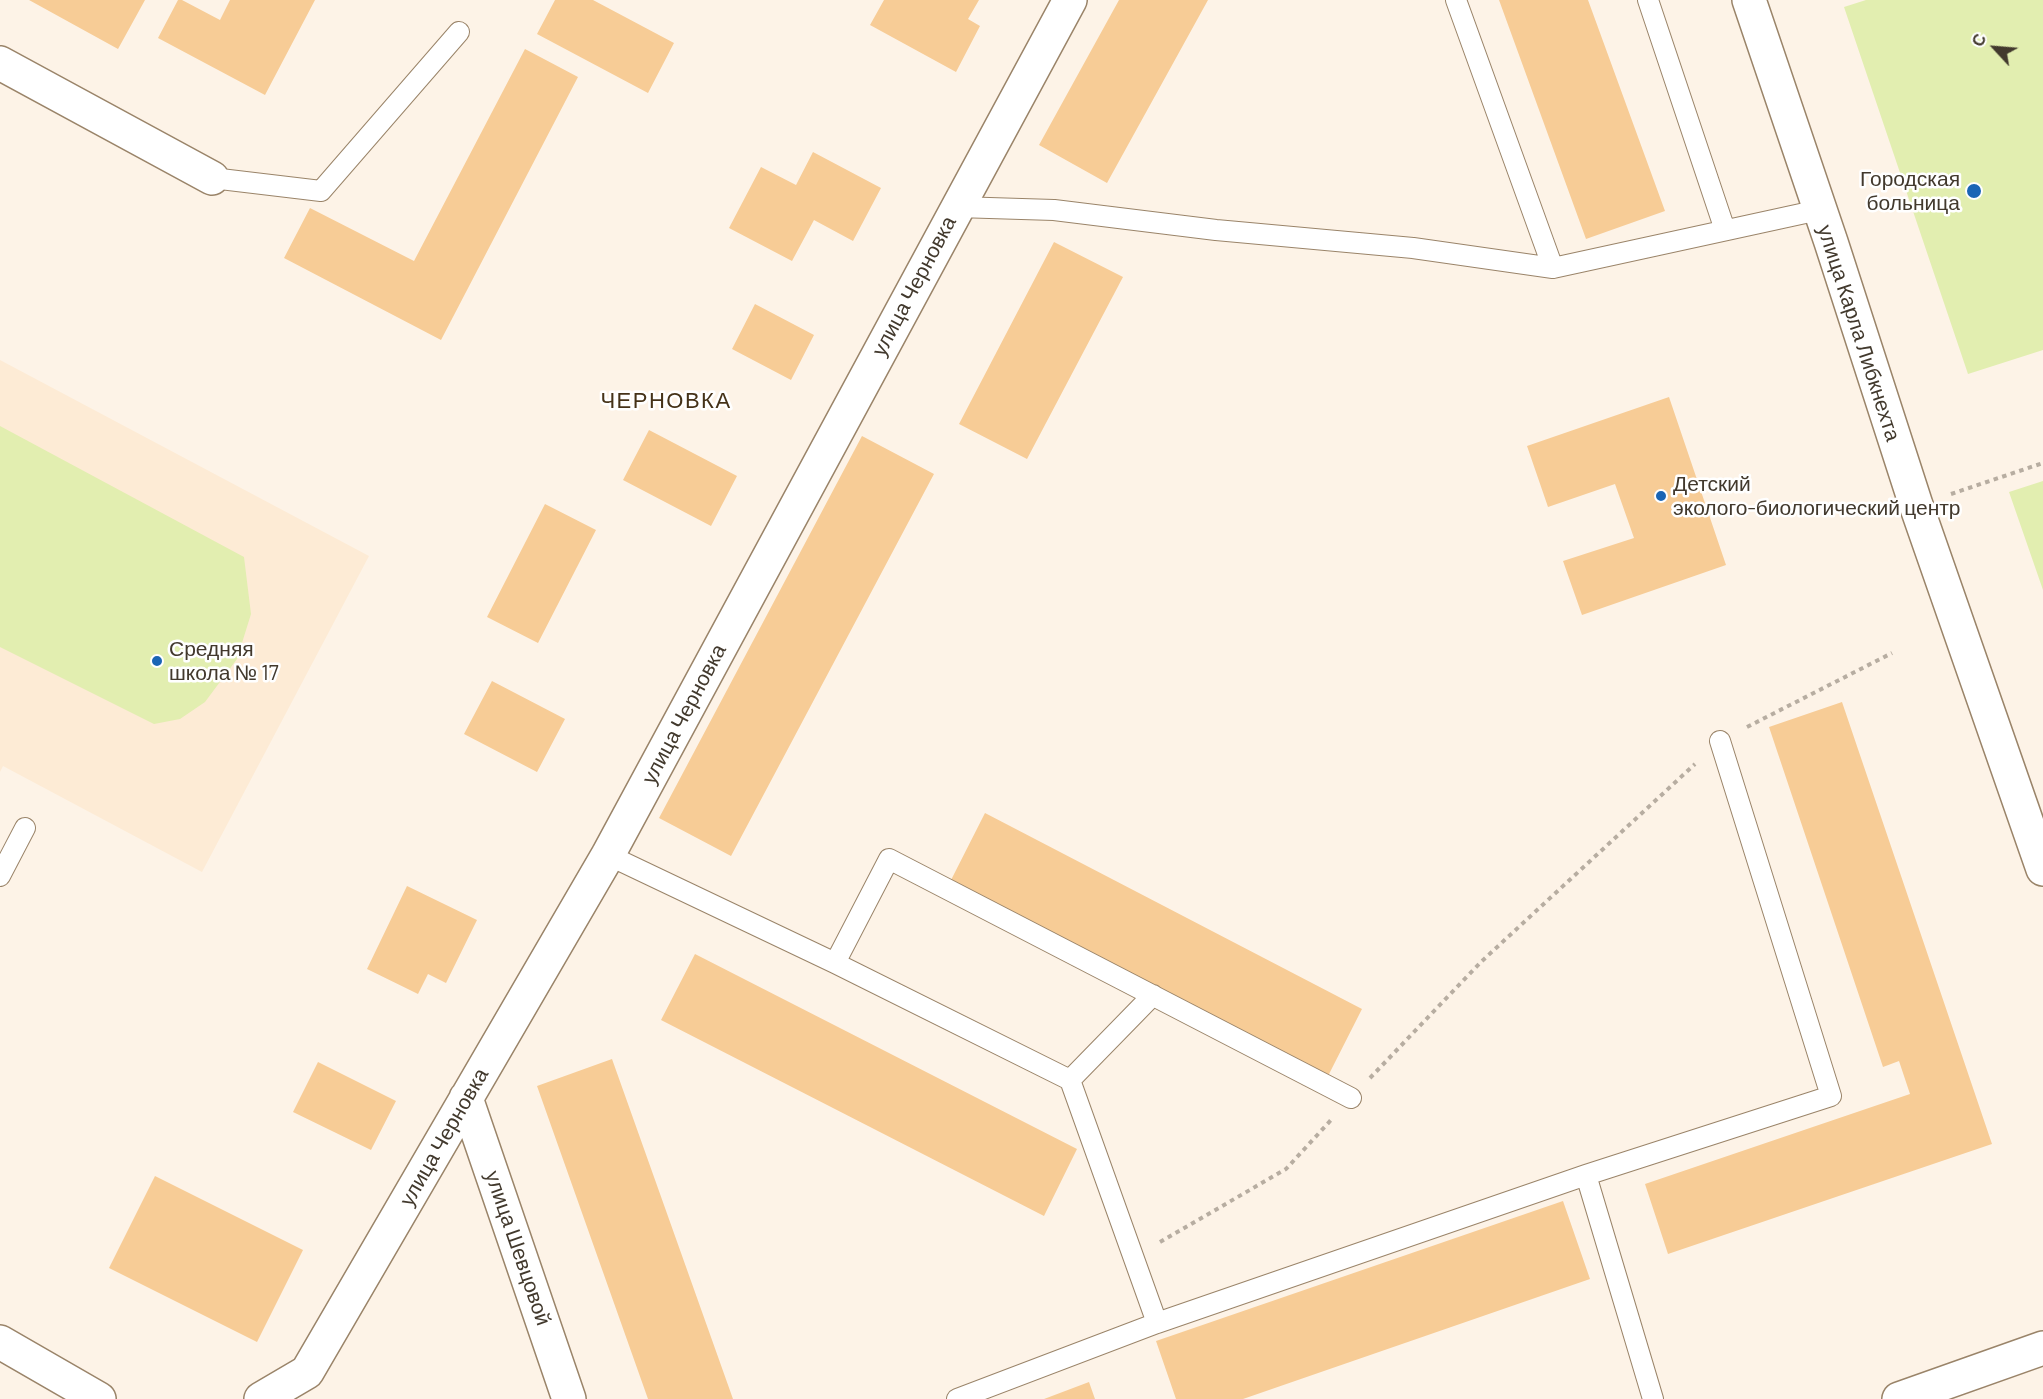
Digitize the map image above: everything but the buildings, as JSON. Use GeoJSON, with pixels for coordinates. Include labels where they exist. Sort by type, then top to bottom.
{"type":"FeatureCollection","features":[{"type":"Feature","properties":{"kind":"street","name":"улица Черновка"},"geometry":{"type":"LineString","coordinates":[[261,1399],[307,1372],[608,855],[1070,0]]}},
{"type":"Feature","properties":{"kind":"street","name":"улица Карла Либкнехта"},"geometry":{"type":"LineString","coordinates":[[1756,2],[1819,210],[1916,505],[2043,869]]}},
{"type":"Feature","properties":{"kind":"street"},"geometry":{"type":"LineString","coordinates":[[0,63],[212,177]]}},
{"type":"Feature","properties":{"kind":"street","name":"улица Шевцовой"},"geometry":{"type":"LineString","coordinates":[[466,1098],[569,1399]]}},
{"type":"Feature","properties":{"kind":"street"},"geometry":{"type":"LineString","coordinates":[[0,1342],[99,1399]]}},
{"type":"Feature","properties":{"kind":"street"},"geometry":{"type":"LineString","coordinates":[[1899,1399],[2043,1348]]}},
{"type":"Feature","properties":{"kind":"lane"},"geometry":{"type":"LineString","coordinates":[[1456,0],[1553,268]]}},
{"type":"Feature","properties":{"kind":"lane"},"geometry":{"type":"LineString","coordinates":[[1648,0],[1725,230]]}},
{"type":"Feature","properties":{"kind":"lane"},"geometry":{"type":"LineString","coordinates":[[212,177],[321,191],[459,32]]}},
{"type":"Feature","properties":{"kind":"lane"},"geometry":{"type":"LineString","coordinates":[[957,207],[1054,210],[1216,230],[1413,248],[1553,268],[1819,210]]}},
{"type":"Feature","properties":{"kind":"lane"},"geometry":{"type":"LineString","coordinates":[[957,1399],[1157,1323],[1586,1175],[1831,1096],[1720,741]]}},
{"type":"Feature","properties":{"kind":"lane"},"geometry":{"type":"LineString","coordinates":[[0,876],[25,828]]}},
{"type":"Feature","properties":{"kind":"lane"},"geometry":{"type":"LineString","coordinates":[[608,855],[835,963],[1070,1080],[1157,1323]]}},
{"type":"Feature","properties":{"kind":"lane"},"geometry":{"type":"LineString","coordinates":[[835,963],[889,859],[1351,1098]]}},
{"type":"Feature","properties":{"kind":"lane"},"geometry":{"type":"LineString","coordinates":[[1070,1080],[1153,995]]}},
{"type":"Feature","properties":{"kind":"lane"},"geometry":{"type":"LineString","coordinates":[[1586,1175],[1653,1399]]}},
{"type":"Feature","properties":{"kind":"path"},"geometry":{"type":"LineString","coordinates":[[1916,505],[2043,463]]}},
{"type":"Feature","properties":{"kind":"path"},"geometry":{"type":"LineString","coordinates":[[1133,1257],[1286,1169],[1482,961],[1720,741],[1892,653]]}},
{"type":"Feature","properties":{"kind":"shaded area","name":"Средняя школа № 17"},"geometry":{"type":"Polygon","coordinates":[[[0,360],[369,556],[202,872],[3,766],[0,772],[0,360]]]}},
{"type":"Feature","properties":{"kind":"green space","name":"Городская больница"},"geometry":{"type":"Polygon","coordinates":[[[1866,0],[2043,0],[2043,350],[1968,374],[1844,7],[1866,0]]]}},
{"type":"Feature","properties":{"kind":"green space"},"geometry":{"type":"Polygon","coordinates":[[[0,426],[244,557],[251,614],[237,659],[205,702],[180,719],[154,724],[0,647],[0,426]]]}},
{"type":"Feature","properties":{"kind":"green space"},"geometry":{"type":"Polygon","coordinates":[[[2043,481],[2043,590],[2009,492],[2043,481]]]}},
{"type":"Feature","properties":{"kind":"place","name":"Городская больница"},"geometry":{"type":"Point","coordinates":[1974,191]}},
{"type":"Feature","properties":{"kind":"place","name":"Детский эколого-биологический центр"},"geometry":{"type":"Point","coordinates":[1661,496]}},
{"type":"Feature","properties":{"kind":"place","name":"Средняя школа № 17"},"geometry":{"type":"Point","coordinates":[157,661]}},
{"type":"Feature","properties":{"kind":"district","name":"ЧЕРНОВКА"},"geometry":{"type":"Point","coordinates":[666,401]}}]}
